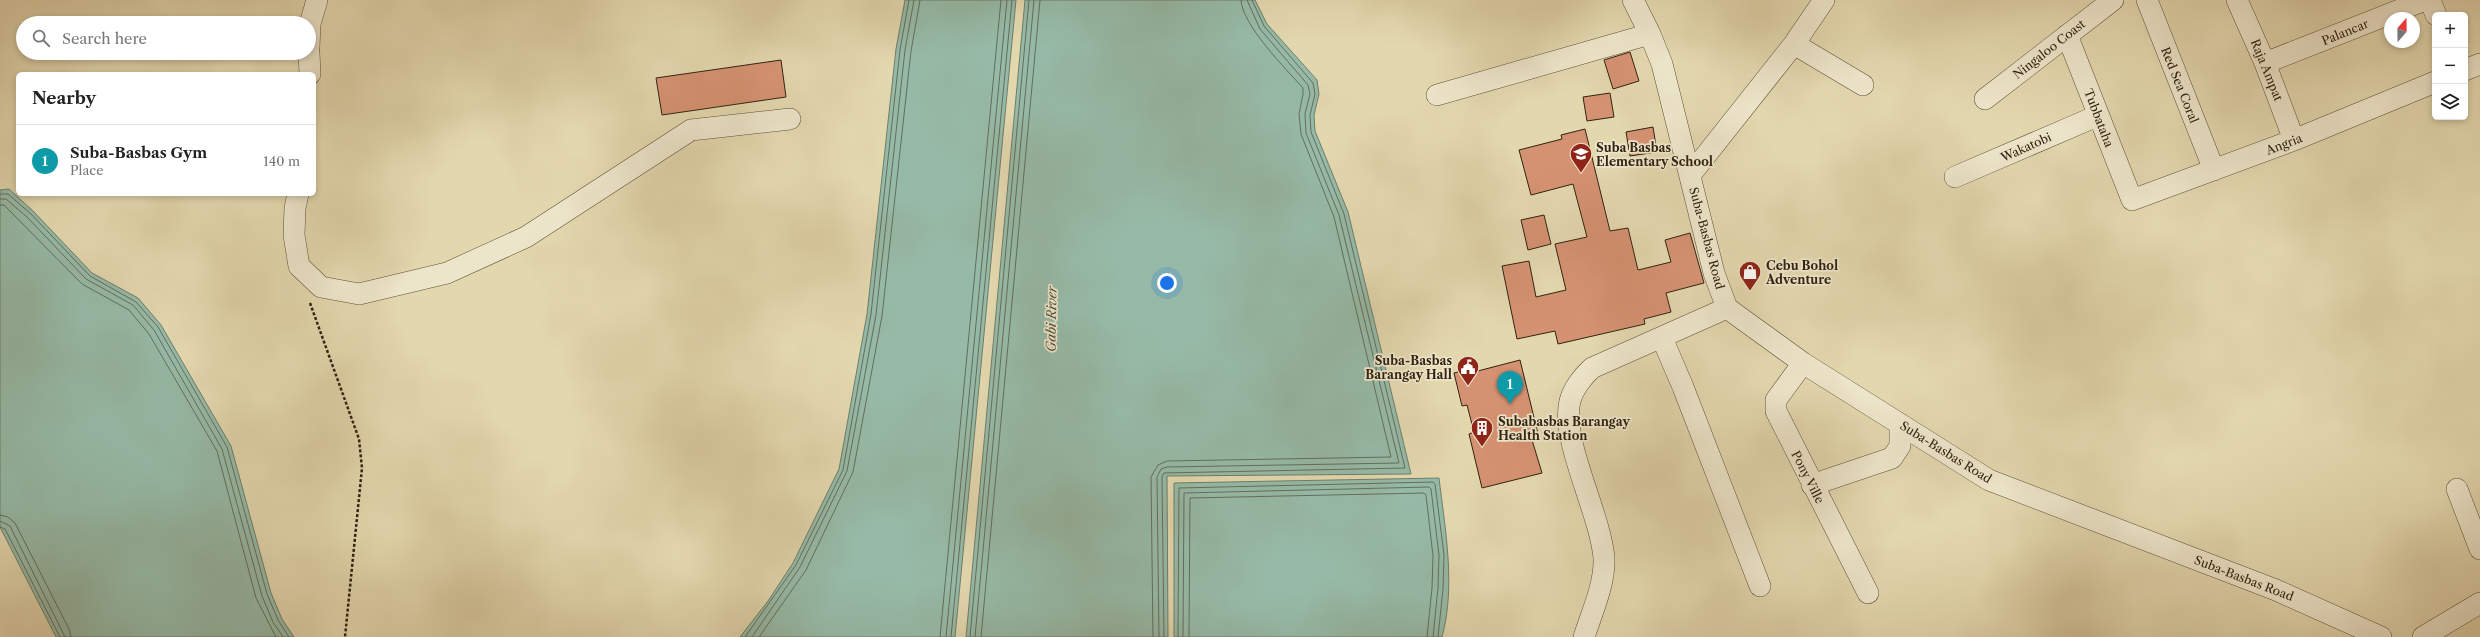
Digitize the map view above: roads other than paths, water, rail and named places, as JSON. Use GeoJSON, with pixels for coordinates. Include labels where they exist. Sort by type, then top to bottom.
{"type":"FeatureCollection","features":[{"type":"Feature","properties":{"kind":"street"},"geometry":{"type":"LineString","coordinates":[[312,16],[317,0]]}},
{"type":"Feature","properties":{"kind":"street","name":"Suba-Basbas Road"},"geometry":{"type":"LineString","coordinates":[[1633,0],[1650,34],[1662,64],[1691,174],[1714,273],[1727,308],[1803,363],[1990,480],[2276,590],[2381,637]]}},
{"type":"Feature","properties":{"kind":"street","name":"Suba-Basbas Road"},"geometry":{"type":"LineString","coordinates":[[1691,174],[1794,44],[1824,0]]}},
{"type":"Feature","properties":{"kind":"street","name":"Ningaloo Coast"},"geometry":{"type":"LineString","coordinates":[[1985,99],[2113,0]]}},
{"type":"Feature","properties":{"kind":"street","name":"Red Sea Coral"},"geometry":{"type":"LineString","coordinates":[[2147,0],[2214,170]]}},
{"type":"Feature","properties":{"kind":"street","name":"Raja Ampat"},"geometry":{"type":"LineString","coordinates":[[2237,0],[2266,64],[2294,140]]}},
{"type":"Feature","properties":{"kind":"street","name":"Palancar"},"geometry":{"type":"LineString","coordinates":[[2266,64],[2425,0]]}},
{"type":"Feature","properties":{"kind":"street"},"geometry":{"type":"LineString","coordinates":[[2430,0],[2435,12]]}},
{"type":"Feature","properties":{"kind":"street"},"geometry":{"type":"LineString","coordinates":[[1437,95],[1650,34]]}},
{"type":"Feature","properties":{"kind":"street","name":"Tubbataha"},"geometry":{"type":"LineString","coordinates":[[2067,35],[2097,116],[2132,200]]}},
{"type":"Feature","properties":{"kind":"street"},"geometry":{"type":"LineString","coordinates":[[1794,44],[1863,85]]}},
{"type":"Feature","properties":{"kind":"street"},"geometry":{"type":"LineString","coordinates":[[309,60],[310,72]]}},
{"type":"Feature","properties":{"kind":"street"},"geometry":{"type":"LineString","coordinates":[[2468,69],[2480,64]]}},
{"type":"Feature","properties":{"kind":"street","name":"Angria"},"geometry":{"type":"LineString","coordinates":[[2132,200],[2294,140],[2432,83]]}},
{"type":"Feature","properties":{"kind":"street","name":"Wakatobi"},"geometry":{"type":"LineString","coordinates":[[1955,178],[2097,116]]}},
{"type":"Feature","properties":{"kind":"street"},"geometry":{"type":"LineString","coordinates":[[298,196],[295,208],[294,234],[299,266],[322,287],[359,294],[447,273],[526,237],[691,130],[790,119]]}},
{"type":"Feature","properties":{"kind":"street"},"geometry":{"type":"LineString","coordinates":[[1584,637],[1604,569],[1604,556],[1596,515],[1577,459],[1568,416],[1570,400],[1585,374],[1592,368],[1727,308]]}},
{"type":"Feature","properties":{"kind":"street"},"geometry":{"type":"LineString","coordinates":[[1662,338],[1683,387],[1760,586]]}},
{"type":"Feature","properties":{"kind":"street","name":"Pony Ville"},"geometry":{"type":"LineString","coordinates":[[1803,363],[1776,400],[1776,411],[1812,485],[1868,593]]}},
{"type":"Feature","properties":{"kind":"street"},"geometry":{"type":"LineString","coordinates":[[1812,485],[1892,458],[1900,446],[1900,424]]}},
{"type":"Feature","properties":{"kind":"street"},"geometry":{"type":"LineString","coordinates":[[2458,489],[2480,549]]}},
{"type":"Feature","properties":{"kind":"street"},"geometry":{"type":"LineString","coordinates":[[2423,637],[2480,602]]}},
{"type":"Feature","properties":{"kind":"water"},"geometry":{"type":"Polygon","coordinates":[[[905,0],[1016,0],[955,637],[740,637],[768,601],[793,563],[839,469],[867,314],[896,49],[905,0]]]}},
{"type":"Feature","properties":{"kind":"water","name":"Gabi River"},"geometry":{"type":"Polygon","coordinates":[[[1025,0],[1255,0],[1267,24],[1317,80],[1319,94],[1314,115],[1315,131],[1348,212],[1411,474],[1167,476],[1168,637],[966,637],[1025,0]]]}},
{"type":"Feature","properties":{"kind":"water"},"geometry":{"type":"Polygon","coordinates":[[[9,189],[33,211],[92,273],[138,298],[161,325],[231,446],[271,593],[282,619],[294,637],[56,637],[0,527],[0,190],[9,189]]]}},
{"type":"Feature","properties":{"kind":"water"},"geometry":{"type":"Polygon","coordinates":[[[1439,478],[1449,578],[1446,618],[1442,637],[1174,637],[1174,483],[1439,478]]]}},
{"type":"Feature","properties":{"kind":"place","name":"Suba Basbas Elementary School"},"geometry":{"type":"Point","coordinates":[1581,174]}},
{"type":"Feature","properties":{"kind":"place","name":"Cebu Bohol Adventure"},"geometry":{"type":"Point","coordinates":[1750,292]}},
{"type":"Feature","properties":{"kind":"place","name":"Suba-Basbas Barangay Hall"},"geometry":{"type":"Point","coordinates":[1468,386]}},
{"type":"Feature","properties":{"kind":"place","name":"Suba-Basbas Gym"},"geometry":{"type":"Point","coordinates":[1510,404]}},
{"type":"Feature","properties":{"kind":"place","name":"Subabasbas Barangay Health Station"},"geometry":{"type":"Point","coordinates":[1482,448]}}]}
